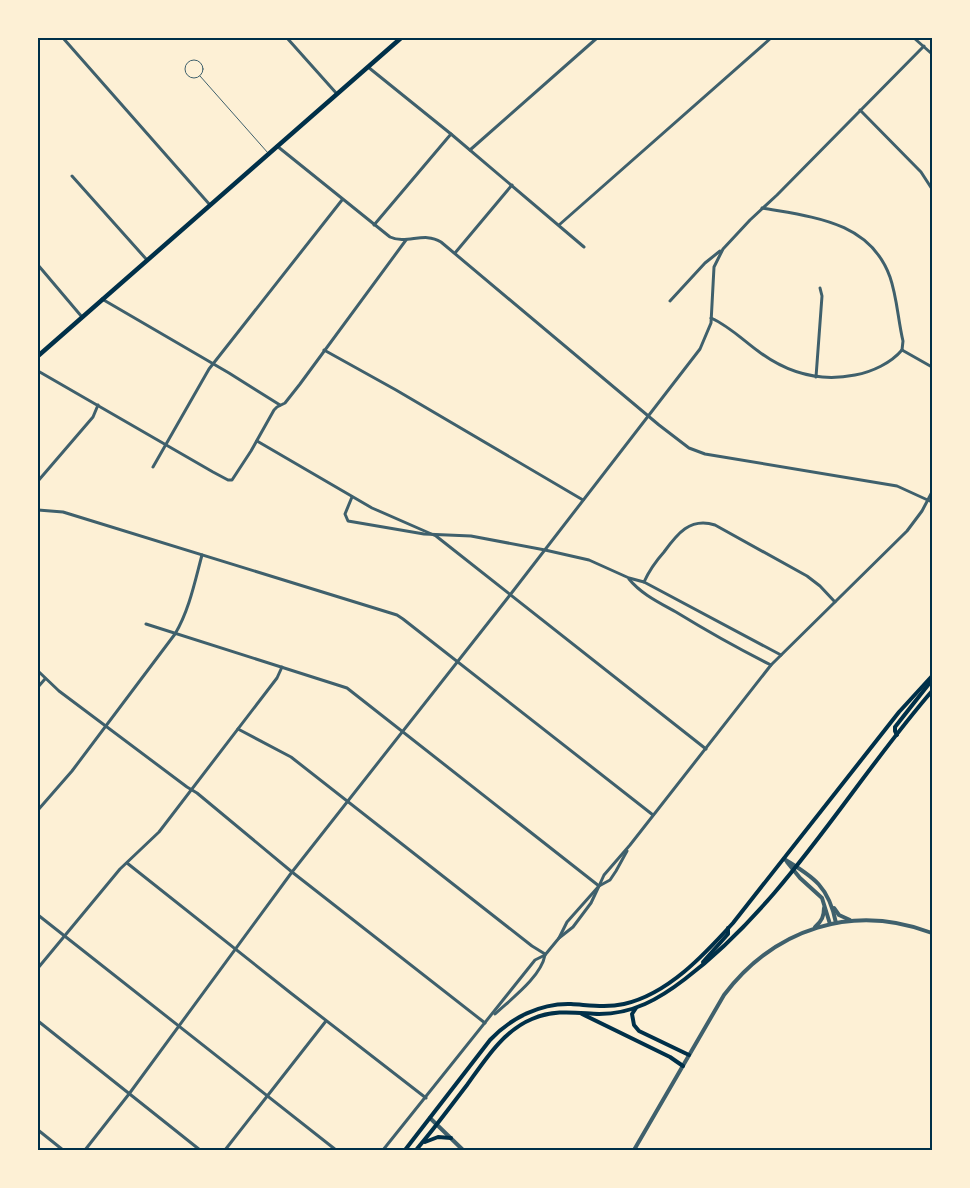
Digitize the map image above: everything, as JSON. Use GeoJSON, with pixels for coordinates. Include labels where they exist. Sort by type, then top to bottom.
{"type":"FeatureCollection","features":[{"type":"Feature","properties":{"kind":"main road"},"geometry":{"type":"LineString","coordinates":[[38,356],[368,67],[398,38]]}},
{"type":"Feature","properties":{"kind":"main road"},"geometry":{"type":"LineString","coordinates":[[405,1150],[490,1040],[515,1020],[547,1006],[570,1004],[612,1006],[624,1004],[644,997],[670,982],[686,969],[728,928],[898,714],[932,676]]}},
{"type":"Feature","properties":{"kind":"main road"},"geometry":{"type":"LineString","coordinates":[[897,735],[895,727],[932,680]]}},
{"type":"Feature","properties":{"kind":"main road"},"geometry":{"type":"LineString","coordinates":[[416,1150],[494,1048],[511,1031],[542,1015],[564,1012],[611,1013],[636,1008],[653,1001],[697,969],[730,940],[763,908],[932,692]]}},
{"type":"Feature","properties":{"kind":"main road"},"geometry":{"type":"LineString","coordinates":[[697,969],[728,934],[728,928]]}},
{"type":"Feature","properties":{"kind":"main road"},"geometry":{"type":"LineString","coordinates":[[636,1008],[632,1016],[634,1025],[639,1031],[689,1056]]}},
{"type":"Feature","properties":{"kind":"main road"},"geometry":{"type":"LineString","coordinates":[[577,1012],[670,1057],[683,1066]]}},
{"type":"Feature","properties":{"kind":"main road"},"geometry":{"type":"LineString","coordinates":[[423,1142],[438,1137],[451,1138]]}},
{"type":"Feature","properties":{"kind":"street"},"geometry":{"type":"LineString","coordinates":[[63,38],[210,205]]}},
{"type":"Feature","properties":{"kind":"street"},"geometry":{"type":"LineString","coordinates":[[287,38],[337,94]]}},
{"type":"Feature","properties":{"kind":"street"},"geometry":{"type":"LineString","coordinates":[[470,150],[597,38]]}},
{"type":"Feature","properties":{"kind":"street"},"geometry":{"type":"LineString","coordinates":[[559,225],[771,38]]}},
{"type":"Feature","properties":{"kind":"street"},"geometry":{"type":"LineString","coordinates":[[914,38],[932,54]]}},
{"type":"Feature","properties":{"kind":"street"},"geometry":{"type":"LineString","coordinates":[[670,302],[705,264],[723,249],[924,46]]}},
{"type":"Feature","properties":{"kind":"street"},"geometry":{"type":"LineString","coordinates":[[368,67],[452,134],[584,247]]}},
{"type":"Feature","properties":{"kind":"street"},"geometry":{"type":"LineString","coordinates":[[860,110],[916,167],[932,189]]}},
{"type":"Feature","properties":{"kind":"street"},"geometry":{"type":"LineString","coordinates":[[374,225],[452,134]]}},
{"type":"Feature","properties":{"kind":"street"},"geometry":{"type":"LineString","coordinates":[[277,146],[390,237],[400,240],[431,237],[440,242],[648,416],[682,443],[697,452],[897,486],[930,501]]}},
{"type":"Feature","properties":{"kind":"street"},"geometry":{"type":"LineString","coordinates":[[72,176],[147,260]]}},
{"type":"Feature","properties":{"kind":"street"},"geometry":{"type":"LineString","coordinates":[[455,253],[512,185]]}},
{"type":"Feature","properties":{"kind":"street"},"geometry":{"type":"LineString","coordinates":[[153,467],[213,364],[342,200]]}},
{"type":"Feature","properties":{"kind":"street"},"geometry":{"type":"LineString","coordinates":[[711,318],[726,325],[758,351],[782,366],[816,377],[846,377],[869,371],[891,360],[902,350],[903,341],[891,278],[883,261],[870,245],[858,234],[838,224],[762,208]]}},
{"type":"Feature","properties":{"kind":"street"},"geometry":{"type":"LineString","coordinates":[[38,372],[228,480],[232,480],[274,410],[285,403],[406,240]]}},
{"type":"Feature","properties":{"kind":"street"},"geometry":{"type":"LineString","coordinates":[[86,1150],[292,872],[510,595],[700,349],[708,332],[711,318],[712,274],[716,259],[723,249]]}},
{"type":"Feature","properties":{"kind":"street"},"geometry":{"type":"LineString","coordinates":[[38,265],[82,317]]}},
{"type":"Feature","properties":{"kind":"street"},"geometry":{"type":"LineString","coordinates":[[816,377],[822,296],[820,288]]}},
{"type":"Feature","properties":{"kind":"street"},"geometry":{"type":"LineString","coordinates":[[102,299],[280,405]]}},
{"type":"Feature","properties":{"kind":"street"},"geometry":{"type":"LineString","coordinates":[[324,350],[583,500]]}},
{"type":"Feature","properties":{"kind":"street"},"geometry":{"type":"LineString","coordinates":[[902,350],[932,367]]}},
{"type":"Feature","properties":{"kind":"street"},"geometry":{"type":"LineString","coordinates":[[38,481],[93,417],[98,405]]}},
{"type":"Feature","properties":{"kind":"street"},"geometry":{"type":"LineString","coordinates":[[257,441],[352,497],[388,516],[433,534],[706,749]]}},
{"type":"Feature","properties":{"kind":"street"},"geometry":{"type":"LineString","coordinates":[[383,1150],[535,960],[545,955],[559,938],[573,927],[591,903],[604,875],[781,655],[907,531],[930,501],[932,492]]}},
{"type":"Feature","properties":{"kind":"street"},"geometry":{"type":"LineString","coordinates":[[352,497],[345,514],[348,521],[433,534],[471,536],[589,560],[628,578],[644,582],[781,655]]}},
{"type":"Feature","properties":{"kind":"street"},"geometry":{"type":"LineString","coordinates":[[38,510],[63,512],[397,615],[653,815]]}},
{"type":"Feature","properties":{"kind":"street"},"geometry":{"type":"LineString","coordinates":[[644,582],[652,567],[679,532],[692,524],[704,523],[715,525],[807,576],[820,586],[834,602]]}},
{"type":"Feature","properties":{"kind":"street"},"geometry":{"type":"LineString","coordinates":[[38,810],[72,771],[175,634],[193,587],[202,555]]}},
{"type":"Feature","properties":{"kind":"street"},"geometry":{"type":"LineString","coordinates":[[628,578],[641,590],[691,622],[772,666]]}},
{"type":"Feature","properties":{"kind":"street"},"geometry":{"type":"LineString","coordinates":[[146,624],[347,688],[599,886]]}},
{"type":"Feature","properties":{"kind":"street"},"geometry":{"type":"LineString","coordinates":[[38,968],[127,863],[159,832],[277,678],[282,667]]}},
{"type":"Feature","properties":{"kind":"street"},"geometry":{"type":"LineString","coordinates":[[38,671],[192,790],[292,872],[485,1022]]}},
{"type":"Feature","properties":{"kind":"street"},"geometry":{"type":"LineString","coordinates":[[38,687],[46,679]]}},
{"type":"Feature","properties":{"kind":"street"},"geometry":{"type":"LineString","coordinates":[[238,729],[291,757],[545,955]]}},
{"type":"Feature","properties":{"kind":"street"},"geometry":{"type":"LineString","coordinates":[[559,938],[567,922],[599,886],[610,880],[630,845]]}},
{"type":"Feature","properties":{"kind":"street"},"geometry":{"type":"LineString","coordinates":[[784,859],[817,891],[823,900],[830,924]]}},
{"type":"Feature","properties":{"kind":"street"},"geometry":{"type":"LineString","coordinates":[[127,863],[426,1098]]}},
{"type":"Feature","properties":{"kind":"street"},"geometry":{"type":"LineString","coordinates":[[795,868],[815,879],[828,895],[836,923]]}},
{"type":"Feature","properties":{"kind":"street"},"geometry":{"type":"LineString","coordinates":[[813,929],[824,915],[823,900]]}},
{"type":"Feature","properties":{"kind":"street"},"geometry":{"type":"LineString","coordinates":[[832,905],[840,915],[852,921]]}},
{"type":"Feature","properties":{"kind":"street"},"geometry":{"type":"LineString","coordinates":[[38,915],[336,1150]]}},
{"type":"Feature","properties":{"kind":"street"},"geometry":{"type":"LineString","coordinates":[[634,1150],[724,995],[743,973],[782,941],[830,924],[852,921],[890,922],[913,926],[932,933]]}},
{"type":"Feature","properties":{"kind":"street"},"geometry":{"type":"LineString","coordinates":[[485,1022],[531,980],[542,966],[545,955]]}},
{"type":"Feature","properties":{"kind":"street"},"geometry":{"type":"LineString","coordinates":[[38,1021],[200,1150]]}},
{"type":"Feature","properties":{"kind":"street"},"geometry":{"type":"LineString","coordinates":[[225,1150],[326,1021]]}},
{"type":"Feature","properties":{"kind":"street"},"geometry":{"type":"LineString","coordinates":[[430,1118],[464,1150]]}},
{"type":"Feature","properties":{"kind":"street"},"geometry":{"type":"LineString","coordinates":[[38,1130],[63,1150]]}},
{"type":"Feature","properties":{"kind":"lane"},"geometry":{"type":"LineString","coordinates":[[194,61],[200,63],[203,69],[200,76],[194,78],[188,75],[186,69],[188,63],[194,61]]}},
{"type":"Feature","properties":{"kind":"lane"},"geometry":{"type":"LineString","coordinates":[[200,76],[268,154]]}}]}
